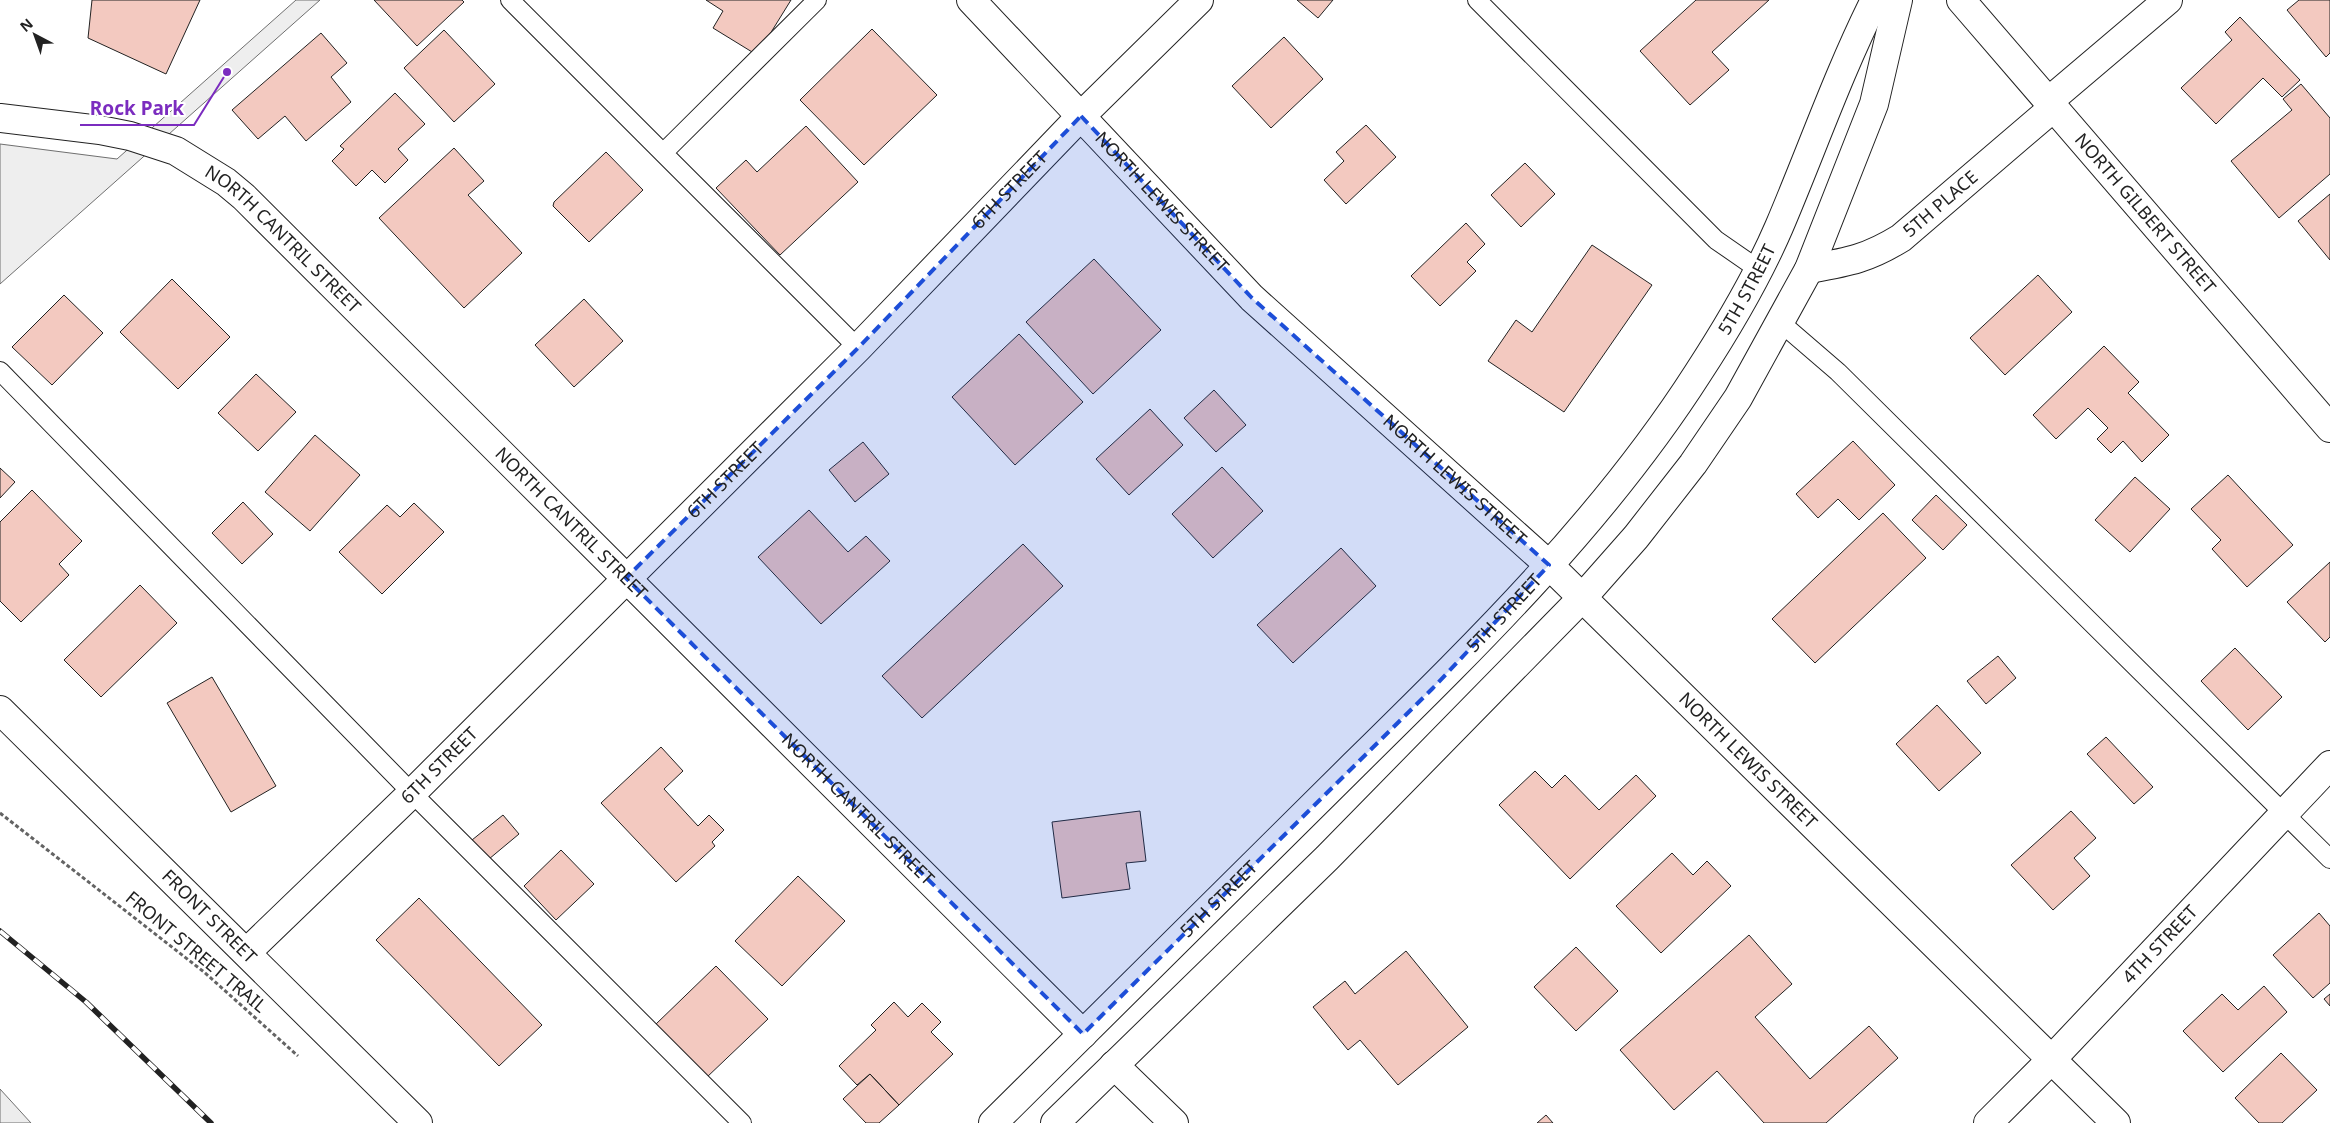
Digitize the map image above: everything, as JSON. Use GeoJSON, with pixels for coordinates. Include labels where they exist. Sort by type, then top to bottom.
{"type":"FeatureCollection","features":[{"type":"Feature","properties":{"kind":"street","name":"NORTH LEWIS STREET"},"geometry":{"type":"LineString","coordinates":[[971,0],[1252,298],[1583,597],[2116,1123]]}},
{"type":"Feature","properties":{"kind":"street","name":"6TH STREET"},"geometry":{"type":"LineString","coordinates":[[247,952],[412,793],[858,348],[1081,116],[1199,0]]}},
{"type":"Feature","properties":{"kind":"street","name":"5TH STREET"},"geometry":{"type":"LineString","coordinates":[[993,1123],[1433,688],[1549,565],[1657,434],[1698,373],[1758,269],[1777,231],[1842,70],[1875,0]]}},
{"type":"Feature","properties":{"kind":"street"},"geometry":{"type":"LineString","coordinates":[[1054,1123],[1327,858],[1583,597],[1636,537],[1693,464],[1738,398],[1809,269],[1874,104],[1898,0]]}},
{"type":"Feature","properties":{"kind":"street","name":"NORTH GILBERT STREET"},"geometry":{"type":"LineString","coordinates":[[1961,0],[2330,428]]}},
{"type":"Feature","properties":{"kind":"street","name":"5TH PLACE"},"geometry":{"type":"LineString","coordinates":[[1809,269],[1850,262],[1876,253],[1901,238],[2168,0]]}},
{"type":"Feature","properties":{"kind":"street","name":"NORTH CANTRIL STREET"},"geometry":{"type":"LineString","coordinates":[[0,118],[100,130],[130,136],[176,151],[226,182],[1083,1034]]}},
{"type":"Feature","properties":{"kind":"street","name":"FRONT STREET"},"geometry":{"type":"LineString","coordinates":[[0,710],[418,1123]]}},
{"type":"Feature","properties":{"kind":"street","name":"4TH STREET"},"geometry":{"type":"LineString","coordinates":[[1988,1123],[2052,1059],[2330,765]]}},
{"type":"Feature","properties":{"kind":"street"},"geometry":{"type":"LineString","coordinates":[[1114,1065],[1174,1123]]}},
{"type":"Feature","properties":{"kind":"lane"},"geometry":{"type":"LineString","coordinates":[[510,0],[858,348]]}},
{"type":"Feature","properties":{"kind":"lane"},"geometry":{"type":"LineString","coordinates":[[663,153],[817,0]]}},
{"type":"Feature","properties":{"kind":"lane"},"geometry":{"type":"LineString","coordinates":[[1477,0],[1716,240],[1758,269]]}},
{"type":"Feature","properties":{"kind":"lane"},"geometry":{"type":"LineString","coordinates":[[1780,322],[1838,372],[2330,859]]}},
{"type":"Feature","properties":{"kind":"lane"},"geometry":{"type":"LineString","coordinates":[[0,371],[412,793],[742,1123]]}},
{"type":"Feature","properties":{"kind":"path","name":"FRONT STREET TRAIL"},"geometry":{"type":"LineString","coordinates":[[0,813],[204,972],[301,1059]]}},
{"type":"Feature","properties":{"kind":"highlighted area"},"geometry":{"type":"Polygon","coordinates":[[[1081,116],[1252,298],[1549,565],[1433,688],[1083,1034],[626,578],[858,348],[1081,116]]]}},
{"type":"Feature","properties":{"kind":"shaded area"},"geometry":{"type":"Polygon","coordinates":[[[296,0],[320,0],[0,284],[0,144],[117,159],[296,0]]]}},
{"type":"Feature","properties":{"kind":"shaded area"},"geometry":{"type":"Polygon","coordinates":[[[0,1089],[31,1123],[0,1123],[0,1089]]]}},
{"type":"Feature","properties":{"kind":"building"},"geometry":{"type":"Polygon","coordinates":[[[92,0],[200,0],[166,74],[88,38],[92,0]]]}},
{"type":"Feature","properties":{"kind":"building"},"geometry":{"type":"Polygon","coordinates":[[[374,0],[462,0],[464,2],[417,46],[374,0]]]}},
{"type":"Feature","properties":{"kind":"building"},"geometry":{"type":"Polygon","coordinates":[[[706,0],[791,0],[757,55],[713,28],[723,11],[706,0]]]}},
{"type":"Feature","properties":{"kind":"building"},"geometry":{"type":"Polygon","coordinates":[[[1297,0],[1333,0],[1318,18],[1297,0]]]}},
{"type":"Feature","properties":{"kind":"building"},"geometry":{"type":"Polygon","coordinates":[[[1696,0],[1769,0],[1712,52],[1729,70],[1690,105],[1640,51],[1696,0]]]}},
{"type":"Feature","properties":{"kind":"building"},"geometry":{"type":"Polygon","coordinates":[[[2299,0],[2330,0],[2330,53],[2326,57],[2287,10],[2299,0]]]}},
{"type":"Feature","properties":{"kind":"building"},"geometry":{"type":"Polygon","coordinates":[[[2240,17],[2300,80],[2282,97],[2263,78],[2216,124],[2181,88],[2232,40],[2225,32],[2240,17]]]}},
{"type":"Feature","properties":{"kind":"building"},"geometry":{"type":"Polygon","coordinates":[[[872,29],[937,95],[864,165],[800,100],[872,29]]]}},
{"type":"Feature","properties":{"kind":"building"},"geometry":{"type":"Polygon","coordinates":[[[444,30],[495,84],[454,122],[404,68],[444,30]]]}},
{"type":"Feature","properties":{"kind":"building"},"geometry":{"type":"Polygon","coordinates":[[[321,33],[347,63],[331,77],[351,102],[306,141],[285,116],[258,139],[232,110],[321,33]]]}},
{"type":"Feature","properties":{"kind":"building"},"geometry":{"type":"Polygon","coordinates":[[[1284,37],[1323,79],[1271,128],[1232,86],[1284,37]]]}},
{"type":"Feature","properties":{"kind":"building"},"geometry":{"type":"Polygon","coordinates":[[[2301,84],[2330,118],[2330,174],[2279,218],[2231,161],[2292,110],[2283,99],[2301,84]]]}},
{"type":"Feature","properties":{"kind":"building"},"geometry":{"type":"Polygon","coordinates":[[[395,93],[425,124],[398,149],[408,160],[385,183],[372,170],[356,186],[332,161],[344,149],[340,146],[395,93]]]}},
{"type":"Feature","properties":{"kind":"building"},"geometry":{"type":"Polygon","coordinates":[[[1366,125],[1396,157],[1346,204],[1324,180],[1344,161],[1336,152],[1366,125]]]}},
{"type":"Feature","properties":{"kind":"building"},"geometry":{"type":"Polygon","coordinates":[[[806,126],[858,182],[780,255],[716,188],[746,160],[757,172],[806,126]]]}},
{"type":"Feature","properties":{"kind":"building"},"geometry":{"type":"Polygon","coordinates":[[[454,148],[484,181],[468,195],[522,253],[464,308],[379,218],[454,148]]]}},
{"type":"Feature","properties":{"kind":"building"},"geometry":{"type":"Polygon","coordinates":[[[606,152],[643,190],[589,242],[553,206],[554,202],[606,152]]]}},
{"type":"Feature","properties":{"kind":"building"},"geometry":{"type":"Polygon","coordinates":[[[1525,163],[1555,194],[1521,227],[1491,195],[1525,163]]]}},
{"type":"Feature","properties":{"kind":"building"},"geometry":{"type":"Polygon","coordinates":[[[2330,194],[2330,260],[2298,221],[2330,194]]]}},
{"type":"Feature","properties":{"kind":"building"},"geometry":{"type":"Polygon","coordinates":[[[1466,223],[1485,244],[1467,262],[1476,271],[1440,306],[1411,276],[1466,223]]]}},
{"type":"Feature","properties":{"kind":"building"},"geometry":{"type":"Polygon","coordinates":[[[1592,245],[1652,285],[1564,412],[1488,361],[1516,320],[1532,332],[1592,245]]]}},
{"type":"Feature","properties":{"kind":"building"},"geometry":{"type":"Polygon","coordinates":[[[1094,259],[1161,330],[1093,394],[1026,322],[1094,259]]]}},
{"type":"Feature","properties":{"kind":"building"},"geometry":{"type":"Polygon","coordinates":[[[2038,275],[2072,312],[2005,375],[1970,338],[2038,275]]]}},
{"type":"Feature","properties":{"kind":"building"},"geometry":{"type":"Polygon","coordinates":[[[172,279],[230,337],[178,389],[120,332],[172,279]]]}},
{"type":"Feature","properties":{"kind":"building"},"geometry":{"type":"Polygon","coordinates":[[[64,295],[103,333],[52,385],[12,347],[64,295]]]}},
{"type":"Feature","properties":{"kind":"building"},"geometry":{"type":"Polygon","coordinates":[[[584,299],[623,341],[574,387],[535,345],[584,299]]]}},
{"type":"Feature","properties":{"kind":"building"},"geometry":{"type":"Polygon","coordinates":[[[1019,334],[1083,402],[1015,465],[952,397],[1019,334]]]}},
{"type":"Feature","properties":{"kind":"building"},"geometry":{"type":"Polygon","coordinates":[[[2104,346],[2139,382],[2128,393],[2169,435],[2142,462],[2123,441],[2111,453],[2097,439],[2108,428],[2088,408],[2056,439],[2033,415],[2104,346]]]}},
{"type":"Feature","properties":{"kind":"building"},"geometry":{"type":"Polygon","coordinates":[[[256,374],[296,412],[258,451],[218,413],[256,374]]]}},
{"type":"Feature","properties":{"kind":"building"},"geometry":{"type":"Polygon","coordinates":[[[1214,390],[1246,425],[1216,452],[1184,418],[1214,390]]]}},
{"type":"Feature","properties":{"kind":"building"},"geometry":{"type":"Polygon","coordinates":[[[1150,409],[1183,445],[1129,495],[1096,459],[1150,409]]]}},
{"type":"Feature","properties":{"kind":"building"},"geometry":{"type":"Polygon","coordinates":[[[315,435],[360,475],[310,531],[265,492],[315,435]]]}},
{"type":"Feature","properties":{"kind":"building"},"geometry":{"type":"Polygon","coordinates":[[[1853,441],[1895,485],[1859,520],[1838,499],[1818,518],[1796,494],[1853,441]]]}},
{"type":"Feature","properties":{"kind":"building"},"geometry":{"type":"Polygon","coordinates":[[[863,442],[889,474],[855,502],[829,470],[863,442]]]}},
{"type":"Feature","properties":{"kind":"building"},"geometry":{"type":"Polygon","coordinates":[[[1222,467],[1263,511],[1213,558],[1172,514],[1222,467]]]}},
{"type":"Feature","properties":{"kind":"building"},"geometry":{"type":"Polygon","coordinates":[[[0,468],[15,482],[0,498],[0,468]]]}},
{"type":"Feature","properties":{"kind":"building"},"geometry":{"type":"Polygon","coordinates":[[[2228,475],[2293,545],[2247,587],[2212,549],[2221,540],[2191,509],[2228,475]]]}},
{"type":"Feature","properties":{"kind":"building"},"geometry":{"type":"Polygon","coordinates":[[[2135,477],[2170,509],[2130,552],[2095,520],[2135,477]]]}},
{"type":"Feature","properties":{"kind":"building"},"geometry":{"type":"Polygon","coordinates":[[[32,490],[82,541],[59,564],[69,575],[21,622],[0,601],[0,522],[32,490]]]}},
{"type":"Feature","properties":{"kind":"building"},"geometry":{"type":"Polygon","coordinates":[[[1936,495],[1967,525],[1943,550],[1912,520],[1936,495]]]}},
{"type":"Feature","properties":{"kind":"building"},"geometry":{"type":"Polygon","coordinates":[[[243,502],[273,534],[242,564],[212,533],[243,502]]]}},
{"type":"Feature","properties":{"kind":"building"},"geometry":{"type":"Polygon","coordinates":[[[414,503],[444,532],[382,594],[339,552],[387,505],[400,517],[414,503]]]}},
{"type":"Feature","properties":{"kind":"building"},"geometry":{"type":"Polygon","coordinates":[[[809,510],[848,552],[866,536],[890,561],[821,624],[758,557],[809,510]]]}},
{"type":"Feature","properties":{"kind":"building"},"geometry":{"type":"Polygon","coordinates":[[[1883,513],[1926,558],[1815,663],[1772,619],[1883,513]]]}},
{"type":"Feature","properties":{"kind":"building"},"geometry":{"type":"Polygon","coordinates":[[[1023,544],[1063,586],[922,718],[882,676],[1023,544]]]}},
{"type":"Feature","properties":{"kind":"building"},"geometry":{"type":"Polygon","coordinates":[[[1341,548],[1376,586],[1293,663],[1257,625],[1341,548]]]}},
{"type":"Feature","properties":{"kind":"building"},"geometry":{"type":"Polygon","coordinates":[[[2330,562],[2330,637],[2325,642],[2287,602],[2330,562]]]}},
{"type":"Feature","properties":{"kind":"building"},"geometry":{"type":"Polygon","coordinates":[[[140,585],[177,623],[101,697],[64,660],[140,585]]]}},
{"type":"Feature","properties":{"kind":"building"},"geometry":{"type":"Polygon","coordinates":[[[2235,648],[2282,697],[2248,730],[2201,681],[2235,648]]]}},
{"type":"Feature","properties":{"kind":"building"},"geometry":{"type":"Polygon","coordinates":[[[1998,656],[2016,678],[1986,704],[1967,681],[1998,656]]]}},
{"type":"Feature","properties":{"kind":"building"},"geometry":{"type":"Polygon","coordinates":[[[212,677],[276,786],[231,812],[167,703],[212,677]]]}},
{"type":"Feature","properties":{"kind":"building"},"geometry":{"type":"Polygon","coordinates":[[[1937,705],[1981,753],[1939,791],[1896,744],[1937,705]]]}},
{"type":"Feature","properties":{"kind":"building"},"geometry":{"type":"Polygon","coordinates":[[[2106,737],[2153,787],[2134,804],[2087,754],[2106,737]]]}},
{"type":"Feature","properties":{"kind":"building"},"geometry":{"type":"Polygon","coordinates":[[[661,747],[683,771],[664,789],[698,826],[709,815],[724,830],[712,842],[715,846],[676,882],[601,803],[661,747]]]}},
{"type":"Feature","properties":{"kind":"building"},"geometry":{"type":"Polygon","coordinates":[[[1535,771],[1552,788],[1565,775],[1599,810],[1636,775],[1656,796],[1570,879],[1499,805],[1535,771]]]}},
{"type":"Feature","properties":{"kind":"building"},"geometry":{"type":"Polygon","coordinates":[[[1140,811],[1146,861],[1126,863],[1130,889],[1062,898],[1052,822],[1140,811]]]}},
{"type":"Feature","properties":{"kind":"building"},"geometry":{"type":"Polygon","coordinates":[[[2071,811],[2096,838],[2074,858],[2090,876],[2053,910],[2011,865],[2071,811]]]}},
{"type":"Feature","properties":{"kind":"building"},"geometry":{"type":"Polygon","coordinates":[[[503,815],[519,834],[489,859],[472,840],[503,815]]]}},
{"type":"Feature","properties":{"kind":"building"},"geometry":{"type":"Polygon","coordinates":[[[561,850],[594,884],[556,920],[524,886],[561,850]]]}},
{"type":"Feature","properties":{"kind":"building"},"geometry":{"type":"Polygon","coordinates":[[[1672,853],[1693,875],[1707,861],[1731,886],[1661,953],[1616,906],[1672,853]]]}},
{"type":"Feature","properties":{"kind":"building"},"geometry":{"type":"Polygon","coordinates":[[[798,876],[845,921],[782,986],[735,941],[798,876]]]}},
{"type":"Feature","properties":{"kind":"building"},"geometry":{"type":"Polygon","coordinates":[[[419,898],[542,1025],[499,1066],[376,940],[419,898]]]}},
{"type":"Feature","properties":{"kind":"building"},"geometry":{"type":"Polygon","coordinates":[[[2319,913],[2330,926],[2330,983],[2313,998],[2273,955],[2319,913]]]}},
{"type":"Feature","properties":{"kind":"building"},"geometry":{"type":"Polygon","coordinates":[[[1749,935],[1792,984],[1755,1017],[1810,1079],[1869,1026],[1898,1058],[1826,1123],[1764,1123],[1717,1071],[1674,1110],[1620,1050],[1749,935]]]}},
{"type":"Feature","properties":{"kind":"building"},"geometry":{"type":"Polygon","coordinates":[[[1576,947],[1618,991],[1576,1031],[1534,987],[1576,947]]]}},
{"type":"Feature","properties":{"kind":"building"},"geometry":{"type":"Polygon","coordinates":[[[1406,951],[1468,1027],[1398,1085],[1360,1040],[1348,1050],[1313,1007],[1345,981],[1355,994],[1406,951]]]}},
{"type":"Feature","properties":{"kind":"building"},"geometry":{"type":"Polygon","coordinates":[[[716,966],[768,1019],[706,1078],[655,1025],[716,966]]]}},
{"type":"Feature","properties":{"kind":"building"},"geometry":{"type":"Polygon","coordinates":[[[2264,986],[2287,1012],[2223,1072],[2183,1031],[2222,994],[2238,1010],[2264,986]]]}},
{"type":"Feature","properties":{"kind":"building"},"geometry":{"type":"Polygon","coordinates":[[[2330,994],[2330,1006],[2324,999],[2330,994]]]}},
{"type":"Feature","properties":{"kind":"building"},"geometry":{"type":"Polygon","coordinates":[[[894,1002],[908,1017],[922,1003],[941,1022],[931,1032],[953,1054],[899,1105],[870,1074],[857,1085],[839,1066],[876,1030],[871,1025],[894,1002]]]}},
{"type":"Feature","properties":{"kind":"building"},"geometry":{"type":"Polygon","coordinates":[[[2281,1053],[2317,1090],[2282,1123],[2259,1123],[2235,1098],[2281,1053]]]}},
{"type":"Feature","properties":{"kind":"building"},"geometry":{"type":"Polygon","coordinates":[[[870,1074],[899,1105],[879,1123],[866,1123],[843,1099],[870,1074]]]}},
{"type":"Feature","properties":{"kind":"building"},"geometry":{"type":"Polygon","coordinates":[[[1546,1115],[1553,1123],[1537,1123],[1546,1115]]]}},
{"type":"Feature","properties":{"kind":"railway"},"geometry":{"type":"LineString","coordinates":[[0,931],[86,1002],[211,1123]]}},
{"type":"Feature","properties":{"kind":"place","name":"Rock Park"},"geometry":{"type":"Point","coordinates":[227,72]}}]}
